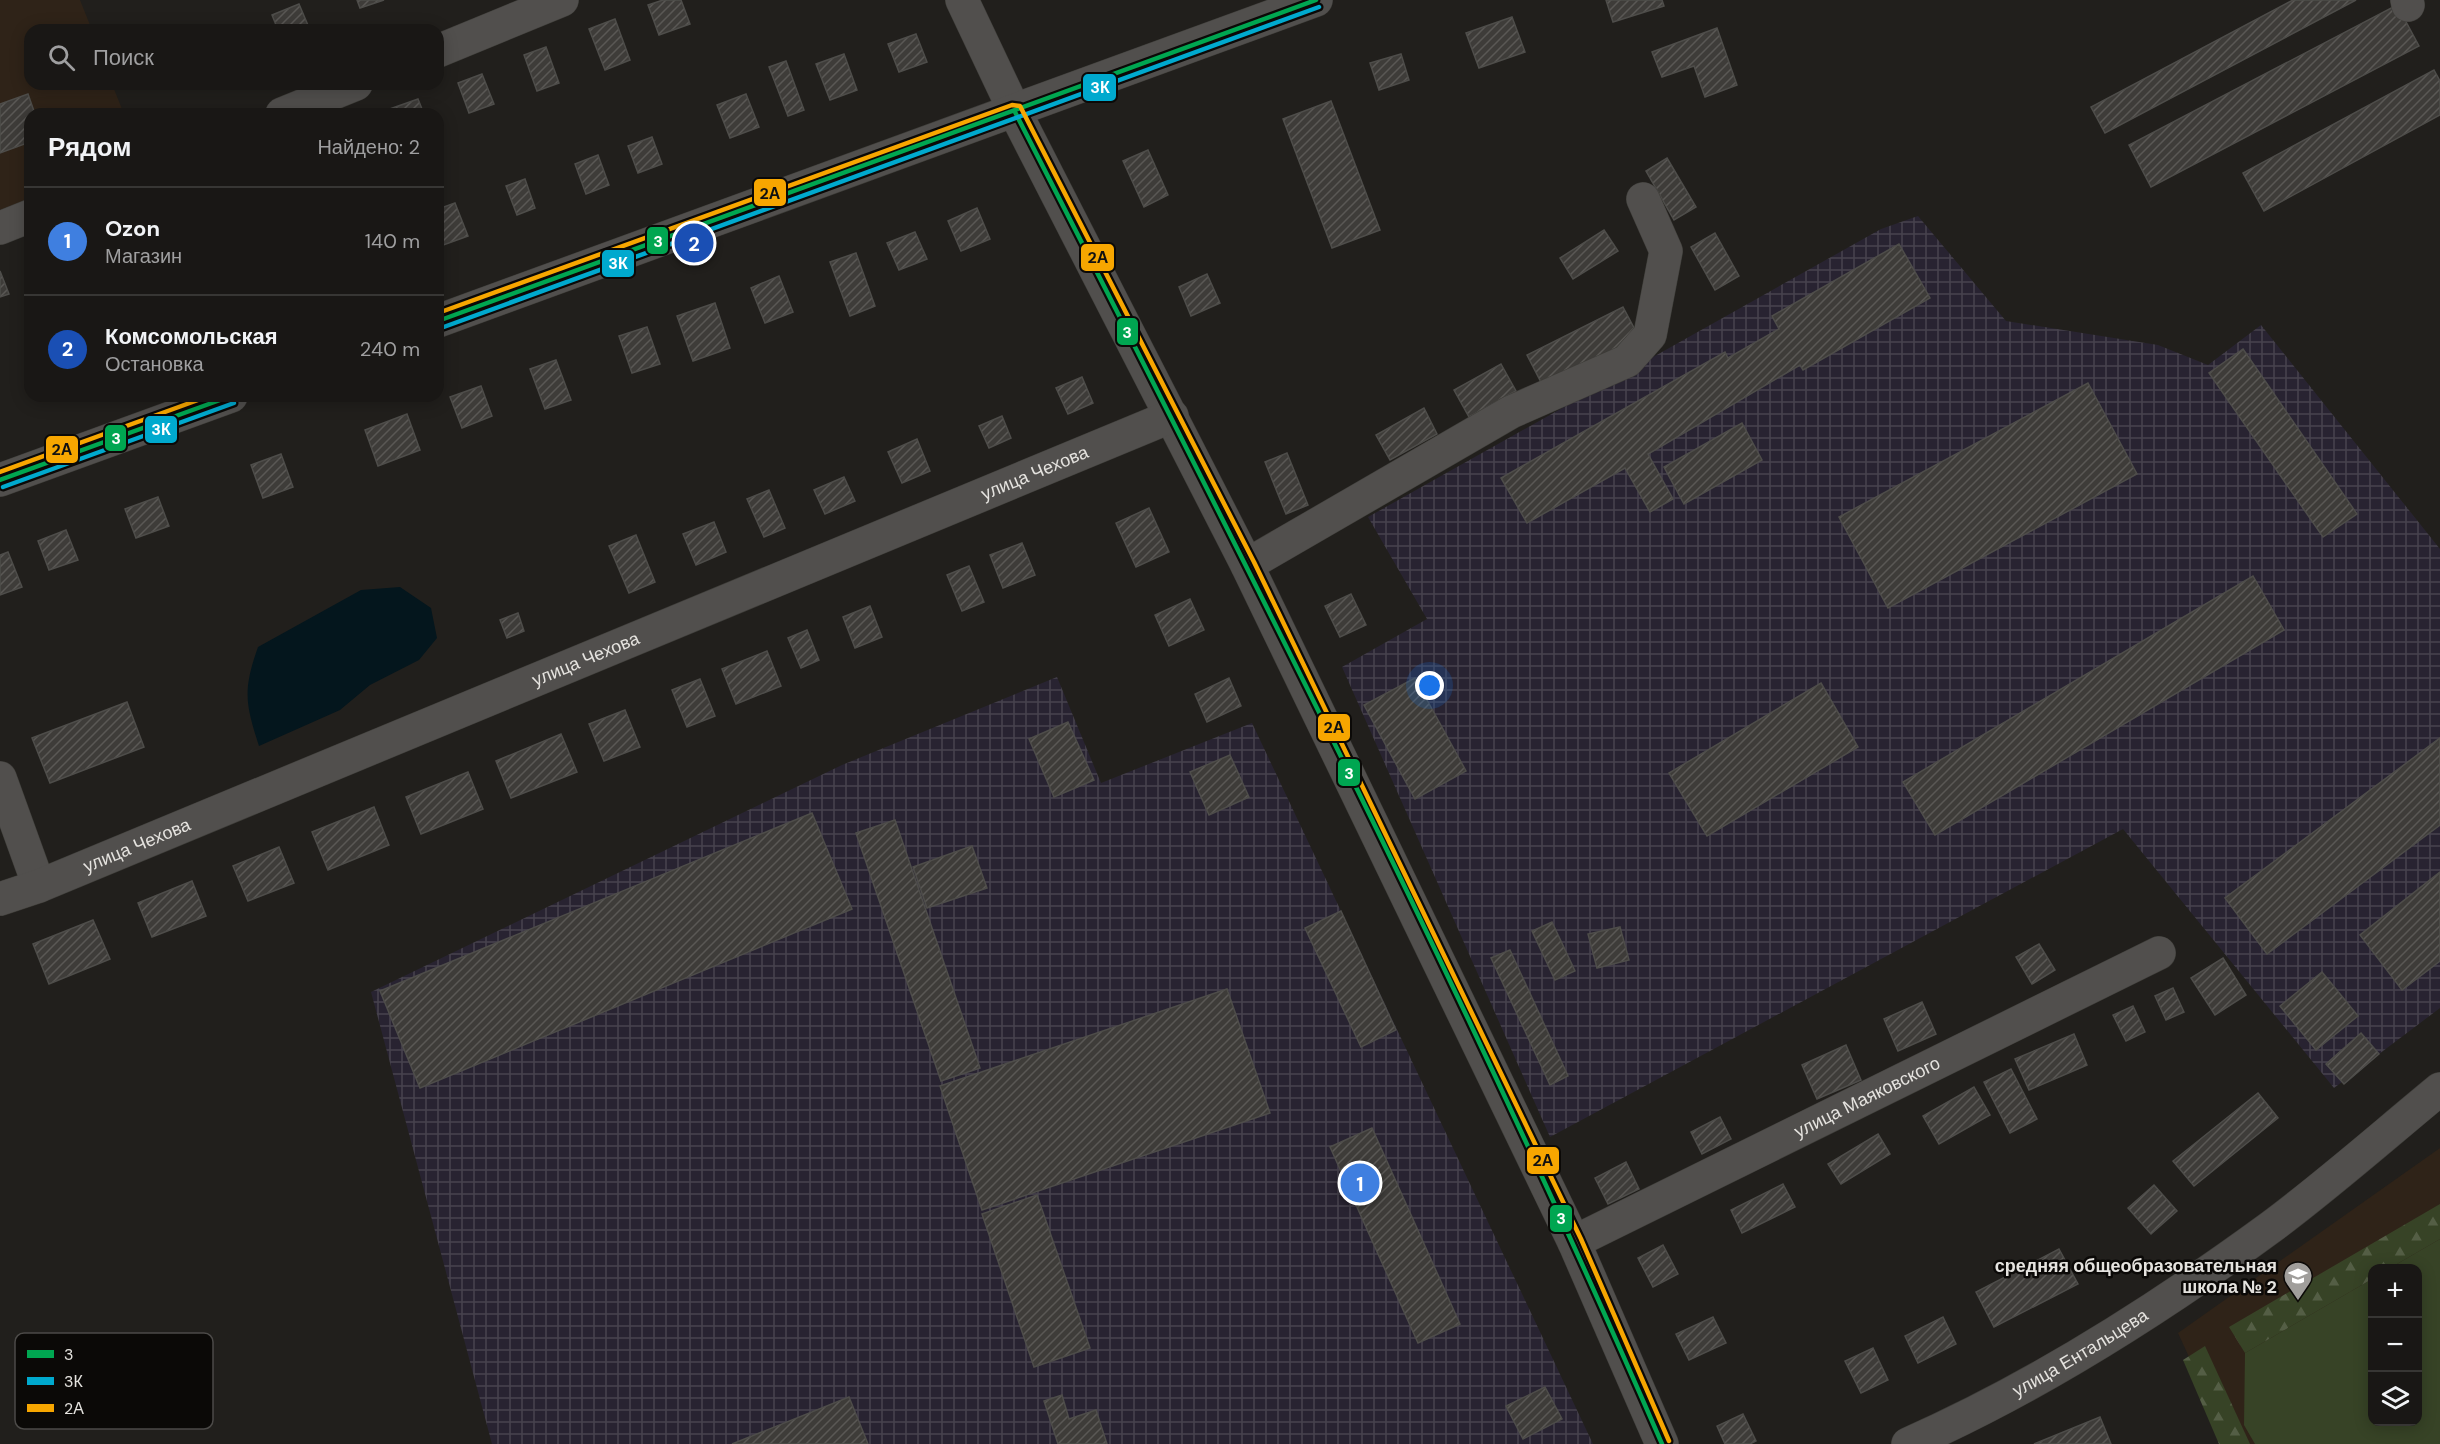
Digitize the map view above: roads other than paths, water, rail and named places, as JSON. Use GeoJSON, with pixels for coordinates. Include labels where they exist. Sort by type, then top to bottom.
{"type":"FeatureCollection","features":[{"type":"Feature","properties":{"kind":"street"},"geometry":{"type":"LineString","coordinates":[[444,49],[562,0]]}},
{"type":"Feature","properties":{"kind":"street"},"geometry":{"type":"LineString","coordinates":[[962,0],[1015,112],[1247,565],[1574,1242],[1662,1444]]}},
{"type":"Feature","properties":{"kind":"street"},"geometry":{"type":"LineString","coordinates":[[444,319],[1015,112],[1316,0]]}},
{"type":"Feature","properties":{"kind":"street"},"geometry":{"type":"LineString","coordinates":[[297,108],[341,90]]}},
{"type":"Feature","properties":{"kind":"street"},"geometry":{"type":"LineString","coordinates":[[1247,565],[1511,412],[1627,361],[1650,335],[1666,250],[1643,199]]}},
{"type":"Feature","properties":{"kind":"street"},"geometry":{"type":"LineString","coordinates":[[0,228],[24,218]]}},
{"type":"Feature","properties":{"kind":"street"},"geometry":{"type":"LineString","coordinates":[[0,480],[214,402]]}},
{"type":"Feature","properties":{"kind":"street","name":"улица Чехова"},"geometry":{"type":"LineString","coordinates":[[0,899],[39,886],[1172,416]]}},
{"type":"Feature","properties":{"kind":"street"},"geometry":{"type":"LineString","coordinates":[[0,778],[39,886]]}},
{"type":"Feature","properties":{"kind":"street","name":"улица Маяковского"},"geometry":{"type":"LineString","coordinates":[[1574,1242],[2159,953]]}},
{"type":"Feature","properties":{"kind":"street","name":"улица Ентальцева"},"geometry":{"type":"LineString","coordinates":[[1908,1444],[1958,1422],[2148,1313],[2273,1226],[2440,1089]]}},
{"type":"Feature","properties":{"kind":"water"},"geometry":{"type":"Polygon","coordinates":[[[400,587],[431,608],[437,638],[419,660],[370,685],[340,710],[259,746],[248,696],[250,675],[258,647],[361,590],[400,587]]]}},
{"type":"Feature","properties":{"kind":"place","name":"Комсомольская"},"geometry":{"type":"Point","coordinates":[694,243]}},
{"type":"Feature","properties":{"kind":"place","name":"Ozon"},"geometry":{"type":"Point","coordinates":[1360,1183]}},
{"type":"Feature","properties":{"kind":"place","name":"средняя общеобразовательная школа № 2"},"geometry":{"type":"Point","coordinates":[2298,1302]}}]}
